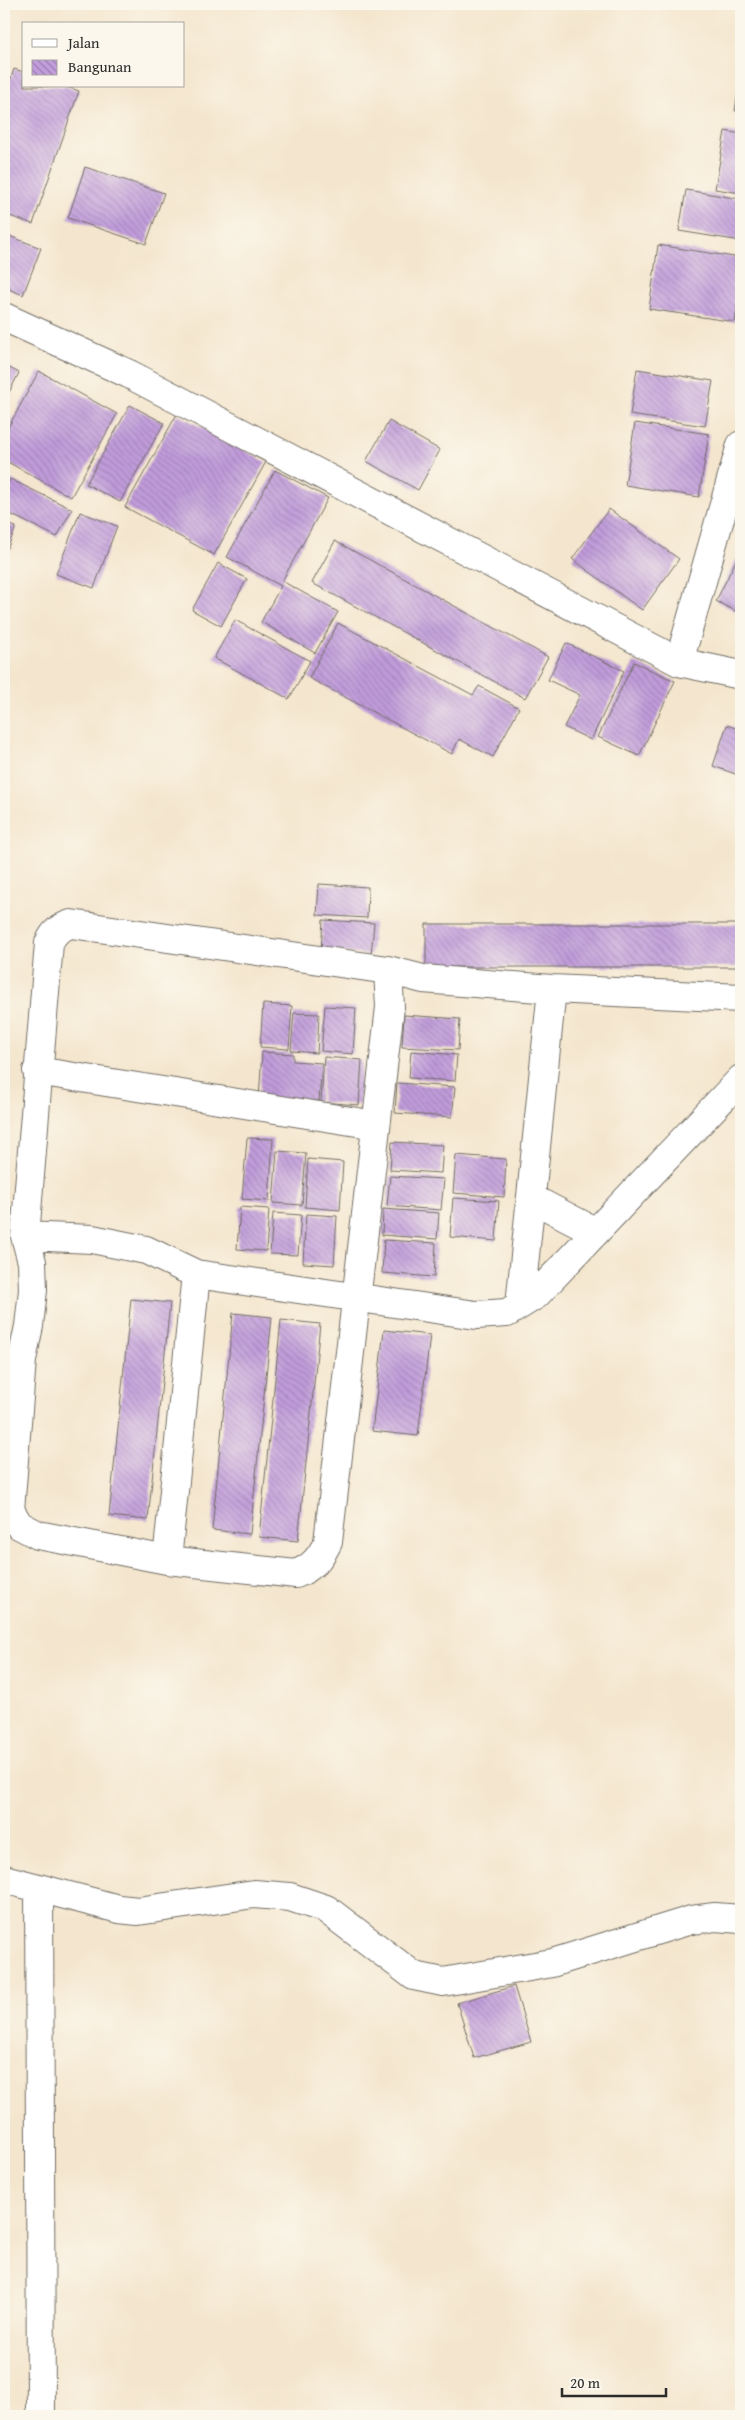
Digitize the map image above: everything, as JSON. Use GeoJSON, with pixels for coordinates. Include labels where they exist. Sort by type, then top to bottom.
{"type":"FeatureCollection","features":[{"type":"Feature","properties":{"kind":"street"},"geometry":{"type":"LineString","coordinates":[[4,318],[129,374],[679,662],[741,676]]}},
{"type":"Feature","properties":{"kind":"street"},"geometry":{"type":"LineString","coordinates":[[679,662],[741,446]]}},
{"type":"Feature","properties":{"kind":"street"},"geometry":{"type":"LineString","coordinates":[[388,970],[390,1007],[358,1298],[328,1542],[320,1558],[310,1568],[296,1574],[167,1560],[38,1535],[19,1525],[10,1510],[22,1360],[30,1326],[34,1290],[32,1262],[25,1236],[50,944],[52,936],[59,928],[71,924],[388,970],[423,979],[552,989],[741,998]]}},
{"type":"Feature","properties":{"kind":"street"},"geometry":{"type":"LineString","coordinates":[[520,1305],[552,989]]}},
{"type":"Feature","properties":{"kind":"street"},"geometry":{"type":"LineString","coordinates":[[38,1071],[376,1125]]}},
{"type":"Feature","properties":{"kind":"street"},"geometry":{"type":"LineString","coordinates":[[25,1236],[69,1237],[146,1250],[196,1274],[476,1316],[507,1313],[536,1296],[741,1079]]}},
{"type":"Feature","properties":{"kind":"street"},"geometry":{"type":"LineString","coordinates":[[530,1198],[596,1232]]}},
{"type":"Feature","properties":{"kind":"street"},"geometry":{"type":"LineString","coordinates":[[167,1560],[196,1274]]}},
{"type":"Feature","properties":{"kind":"street"},"geometry":{"type":"LineString","coordinates":[[4,1879],[118,1909],[138,1911],[254,1894],[290,1897],[326,1909],[414,1976],[443,1982],[552,1963],[691,1920],[715,1917],[741,1919]]}},
{"type":"Feature","properties":{"kind":"street"},"geometry":{"type":"LineString","coordinates":[[39,1888],[41,2416]]}},
{"type":"Feature","properties":{"kind":"building"},"geometry":{"type":"Polygon","coordinates":[[[14,69],[22,71],[22,88],[70,88],[79,91],[33,224],[4,214],[4,99],[14,69]]]}},
{"type":"Feature","properties":{"kind":"building"},"geometry":{"type":"Polygon","coordinates":[[[741,78],[741,112],[735,111],[741,78]]]}},
{"type":"Feature","properties":{"kind":"building"},"geometry":{"type":"Polygon","coordinates":[[[725,131],[741,134],[741,193],[715,189],[725,131]]]}},
{"type":"Feature","properties":{"kind":"building"},"geometry":{"type":"Polygon","coordinates":[[[85,167],[164,193],[146,244],[68,218],[85,167]]]}},
{"type":"Feature","properties":{"kind":"building"},"geometry":{"type":"Polygon","coordinates":[[[686,190],[741,199],[741,241],[679,231],[686,190]]]}},
{"type":"Feature","properties":{"kind":"building"},"geometry":{"type":"Polygon","coordinates":[[[4,234],[41,248],[23,295],[4,287],[4,234]]]}},
{"type":"Feature","properties":{"kind":"building"},"geometry":{"type":"Polygon","coordinates":[[[658,245],[741,258],[741,282],[735,322],[649,309],[658,245]]]}},
{"type":"Feature","properties":{"kind":"building"},"geometry":{"type":"Polygon","coordinates":[[[4,365],[19,373],[4,402],[4,365]]]}},
{"type":"Feature","properties":{"kind":"building"},"geometry":{"type":"Polygon","coordinates":[[[637,369],[713,381],[705,426],[630,415],[637,369]]]}},
{"type":"Feature","properties":{"kind":"building"},"geometry":{"type":"Polygon","coordinates":[[[39,371],[117,414],[71,497],[4,460],[4,435],[39,371]]]}},
{"type":"Feature","properties":{"kind":"building"},"geometry":{"type":"Polygon","coordinates":[[[130,405],[164,423],[120,502],[86,484],[130,405]]]}},
{"type":"Feature","properties":{"kind":"building"},"geometry":{"type":"Polygon","coordinates":[[[177,414],[266,462],[214,555],[125,507],[177,414]]]}},
{"type":"Feature","properties":{"kind":"building"},"geometry":{"type":"Polygon","coordinates":[[[389,421],[440,450],[418,490],[366,461],[389,421]]]}},
{"type":"Feature","properties":{"kind":"building"},"geometry":{"type":"Polygon","coordinates":[[[635,423],[709,434],[699,497],[625,485],[635,423]]]}},
{"type":"Feature","properties":{"kind":"building"},"geometry":{"type":"Polygon","coordinates":[[[275,470],[328,498],[282,581],[338,612],[315,653],[261,622],[281,586],[227,557],[275,470]]]}},
{"type":"Feature","properties":{"kind":"building"},"geometry":{"type":"Polygon","coordinates":[[[10,479],[72,509],[57,537],[4,511],[4,492],[10,479]]]}},
{"type":"Feature","properties":{"kind":"building"},"geometry":{"type":"Polygon","coordinates":[[[609,509],[679,559],[642,610],[572,559],[609,509]]]}},
{"type":"Feature","properties":{"kind":"building"},"geometry":{"type":"Polygon","coordinates":[[[80,512],[117,526],[94,588],[56,574],[80,512]]]}},
{"type":"Feature","properties":{"kind":"building"},"geometry":{"type":"Polygon","coordinates":[[[4,523],[16,527],[4,557],[4,523]]]}},
{"type":"Feature","properties":{"kind":"building"},"geometry":{"type":"Polygon","coordinates":[[[335,541],[548,657],[525,698],[312,583],[335,541]]]}},
{"type":"Feature","properties":{"kind":"building"},"geometry":{"type":"Polygon","coordinates":[[[741,550],[741,614],[716,601],[741,550]]]}},
{"type":"Feature","properties":{"kind":"building"},"geometry":{"type":"Polygon","coordinates":[[[218,563],[247,579],[221,626],[192,610],[218,563]]]}},
{"type":"Feature","properties":{"kind":"building"},"geometry":{"type":"Polygon","coordinates":[[[235,620],[310,661],[289,699],[214,658],[235,620]]]}},
{"type":"Feature","properties":{"kind":"building"},"geometry":{"type":"Polygon","coordinates":[[[338,623],[473,695],[479,686],[519,708],[493,757],[459,739],[452,754],[309,678],[338,623]]]}},
{"type":"Feature","properties":{"kind":"building"},"geometry":{"type":"Polygon","coordinates":[[[566,643],[624,671],[591,740],[564,727],[580,695],[548,680],[566,643]]]}},
{"type":"Feature","properties":{"kind":"building"},"geometry":{"type":"Polygon","coordinates":[[[634,662],[675,681],[639,756],[598,737],[634,662]]]}},
{"type":"Feature","properties":{"kind":"building"},"geometry":{"type":"Polygon","coordinates":[[[727,725],[741,730],[741,776],[713,766],[727,725]]]}},
{"type":"Feature","properties":{"kind":"building"},"geometry":{"type":"Polygon","coordinates":[[[319,884],[368,887],[367,918],[317,915],[319,884]]]}},
{"type":"Feature","properties":{"kind":"building"},"geometry":{"type":"Polygon","coordinates":[[[323,920],[374,923],[371,955],[321,951],[323,920]]]}},
{"type":"Feature","properties":{"kind":"building"},"geometry":{"type":"Polygon","coordinates":[[[426,924],[741,924],[741,967],[426,967],[426,924]]]}},
{"type":"Feature","properties":{"kind":"building"},"geometry":{"type":"Polygon","coordinates":[[[263,1004],[292,1006],[289,1049],[260,1047],[263,1004]]]}},
{"type":"Feature","properties":{"kind":"building"},"geometry":{"type":"Polygon","coordinates":[[[325,1006],[356,1008],[353,1054],[321,1051],[325,1006]]]}},
{"type":"Feature","properties":{"kind":"building"},"geometry":{"type":"Polygon","coordinates":[[[294,1013],[319,1014],[317,1053],[291,1051],[294,1013]]]}},
{"type":"Feature","properties":{"kind":"building"},"geometry":{"type":"Polygon","coordinates":[[[404,1015],[460,1019],[458,1050],[402,1047],[404,1015]]]}},
{"type":"Feature","properties":{"kind":"building"},"geometry":{"type":"Polygon","coordinates":[[[411,1051],[457,1055],[455,1081],[409,1078],[411,1051]]]}},
{"type":"Feature","properties":{"kind":"building"},"geometry":{"type":"Polygon","coordinates":[[[262,1052],[293,1054],[293,1061],[322,1063],[319,1101],[259,1099],[262,1052]]]}},
{"type":"Feature","properties":{"kind":"building"},"geometry":{"type":"Polygon","coordinates":[[[324,1057],[362,1060],[359,1105],[321,1102],[324,1057]]]}},
{"type":"Feature","properties":{"kind":"building"},"geometry":{"type":"Polygon","coordinates":[[[397,1083],[455,1087],[452,1117],[395,1113],[397,1083]]]}},
{"type":"Feature","properties":{"kind":"building"},"geometry":{"type":"Polygon","coordinates":[[[247,1138],[273,1139],[269,1201],[242,1199],[247,1138]]]}},
{"type":"Feature","properties":{"kind":"building"},"geometry":{"type":"Polygon","coordinates":[[[392,1142],[443,1145],[441,1173],[390,1170],[392,1142]]]}},
{"type":"Feature","properties":{"kind":"building"},"geometry":{"type":"Polygon","coordinates":[[[277,1151],[306,1153],[302,1205],[273,1203],[277,1151]]]}},
{"type":"Feature","properties":{"kind":"building"},"geometry":{"type":"Polygon","coordinates":[[[456,1155],[506,1159],[504,1197],[453,1193],[456,1155]]]}},
{"type":"Feature","properties":{"kind":"building"},"geometry":{"type":"Polygon","coordinates":[[[308,1159],[343,1162],[340,1210],[305,1207],[308,1159]]]}},
{"type":"Feature","properties":{"kind":"building"},"geometry":{"type":"Polygon","coordinates":[[[390,1176],[444,1179],[441,1210],[387,1206],[390,1176]]]}},
{"type":"Feature","properties":{"kind":"building"},"geometry":{"type":"Polygon","coordinates":[[[453,1198],[499,1201],[496,1241],[450,1237],[453,1198]]]}},
{"type":"Feature","properties":{"kind":"building"},"geometry":{"type":"Polygon","coordinates":[[[240,1207],[269,1209],[266,1251],[237,1249],[240,1207]]]}},
{"type":"Feature","properties":{"kind":"building"},"geometry":{"type":"Polygon","coordinates":[[[383,1209],[439,1213],[437,1239],[382,1235],[383,1209]]]}},
{"type":"Feature","properties":{"kind":"building"},"geometry":{"type":"Polygon","coordinates":[[[273,1213],[301,1215],[298,1255],[270,1254],[273,1213]]]}},
{"type":"Feature","properties":{"kind":"building"},"geometry":{"type":"Polygon","coordinates":[[[306,1214],[337,1216],[334,1265],[303,1263],[306,1214]]]}},
{"type":"Feature","properties":{"kind":"building"},"geometry":{"type":"Polygon","coordinates":[[[384,1240],[436,1243],[434,1277],[382,1273],[384,1240]]]}},
{"type":"Feature","properties":{"kind":"building"},"geometry":{"type":"Polygon","coordinates":[[[131,1299],[170,1303],[148,1520],[109,1516],[131,1299]]]}},
{"type":"Feature","properties":{"kind":"building"},"geometry":{"type":"Polygon","coordinates":[[[233,1313],[272,1317],[250,1534],[212,1530],[233,1313]]]}},
{"type":"Feature","properties":{"kind":"building"},"geometry":{"type":"Polygon","coordinates":[[[281,1320],[320,1324],[298,1541],[259,1537],[281,1320]]]}},
{"type":"Feature","properties":{"kind":"building"},"geometry":{"type":"Polygon","coordinates":[[[384,1330],[430,1335],[418,1436],[372,1431],[384,1330]]]}},
{"type":"Feature","properties":{"kind":"building"},"geometry":{"type":"Polygon","coordinates":[[[514,1986],[531,2042],[474,2058],[457,2003],[514,1986]]]}}]}
